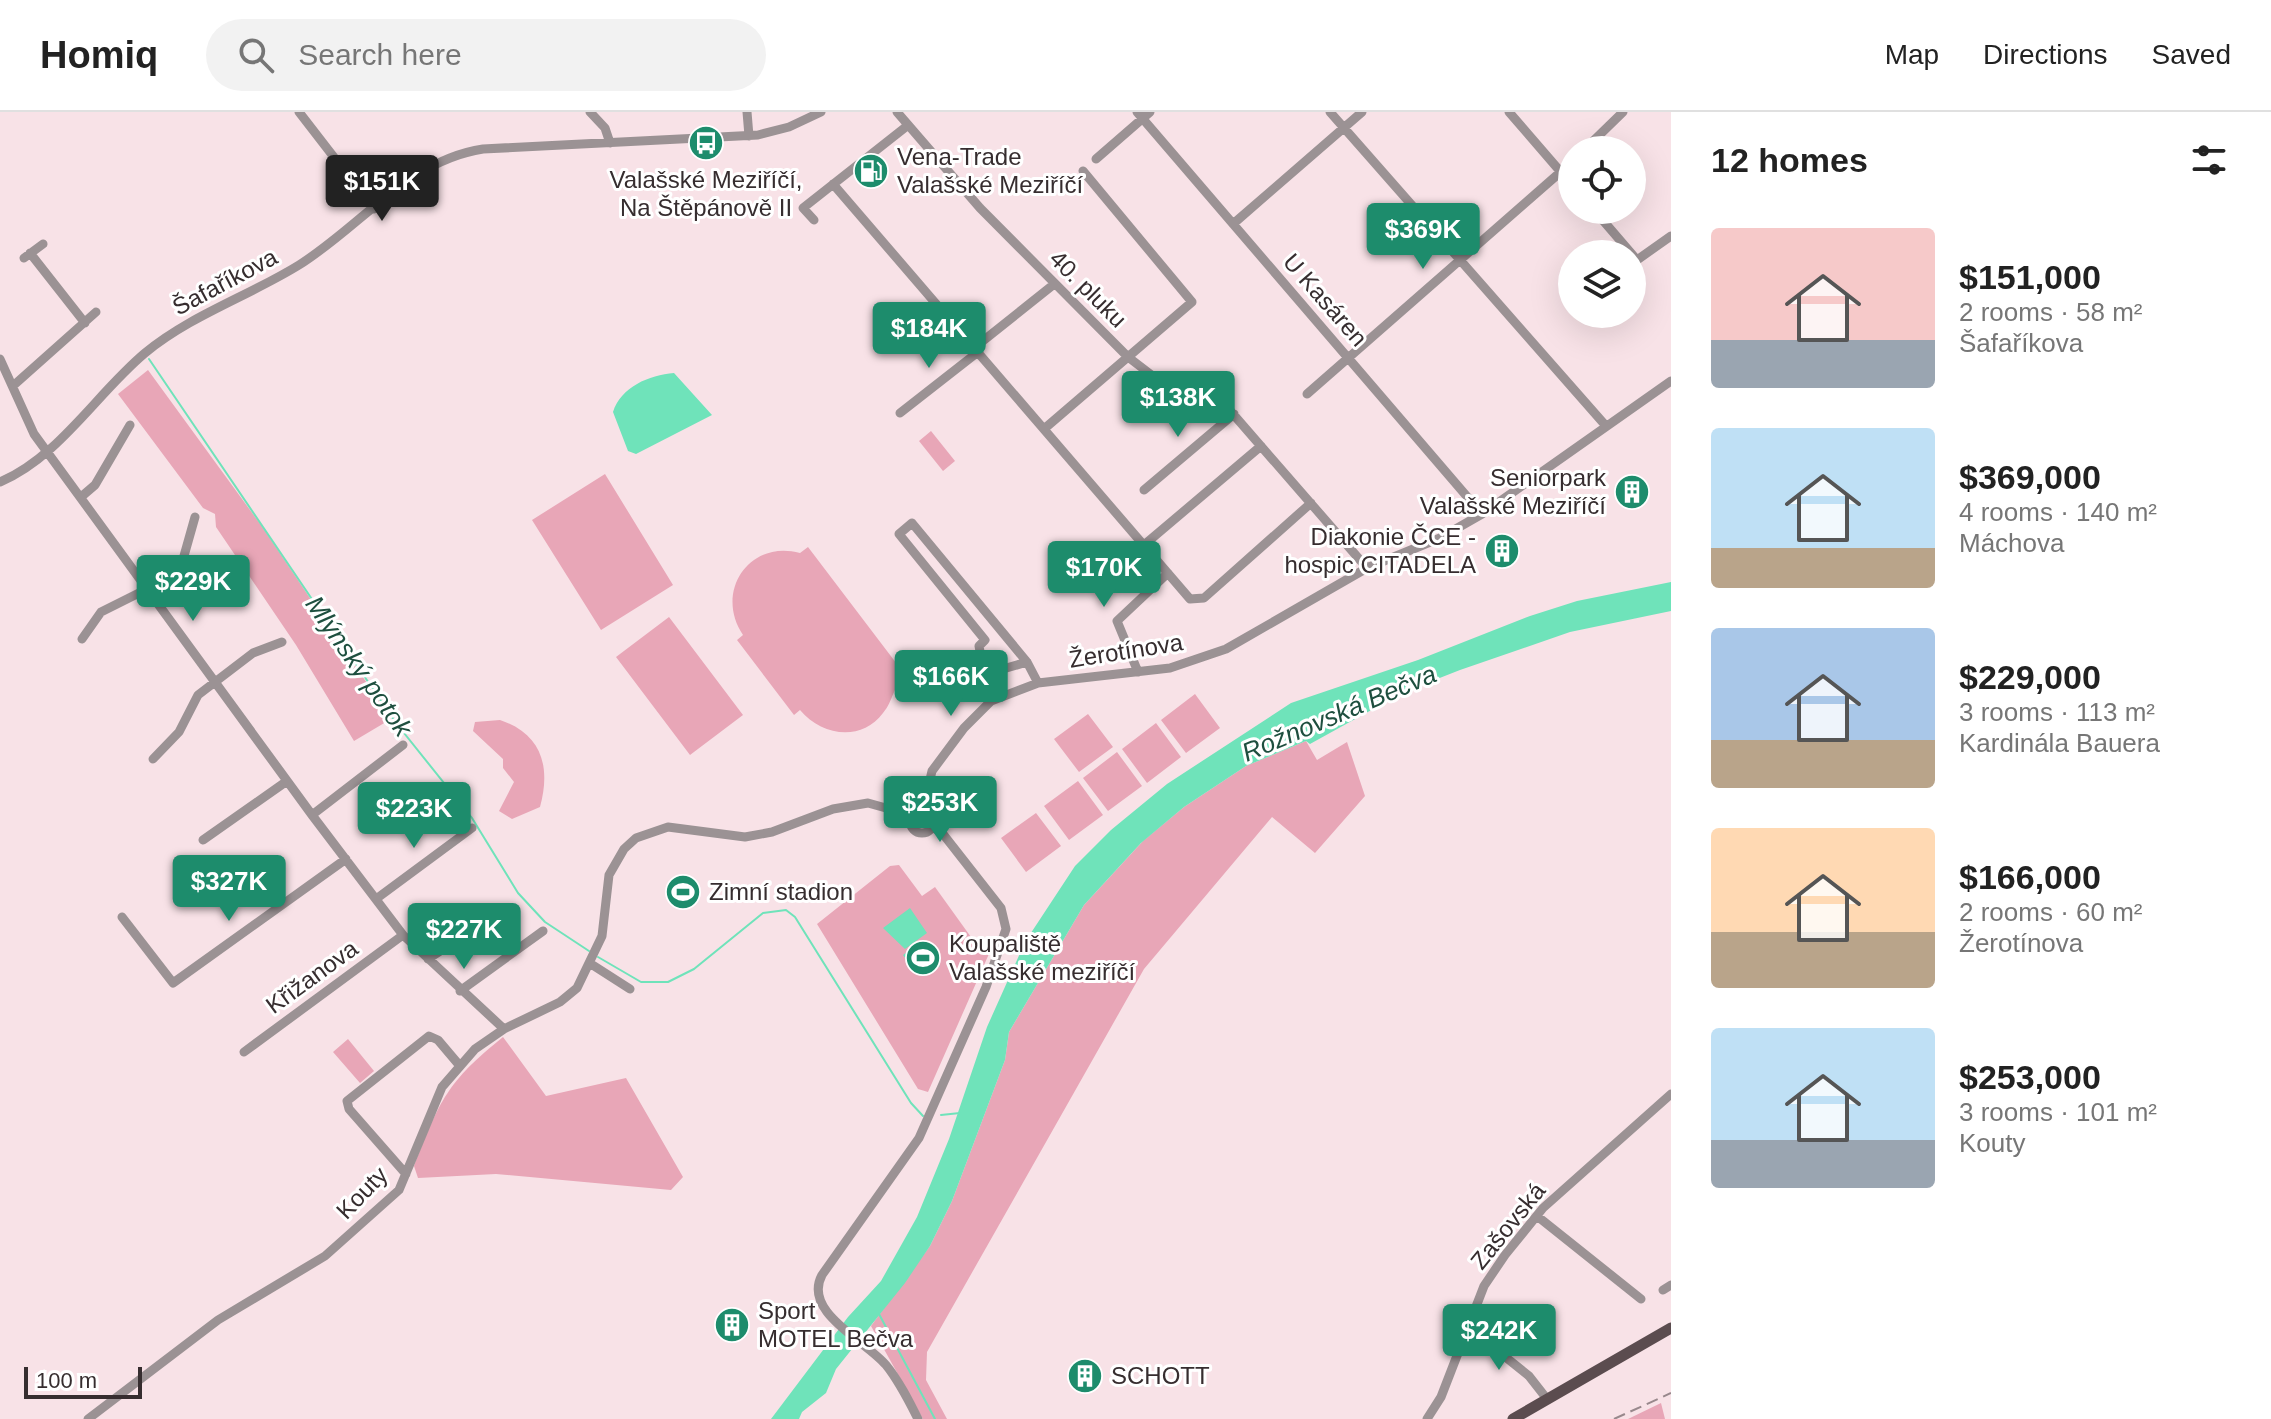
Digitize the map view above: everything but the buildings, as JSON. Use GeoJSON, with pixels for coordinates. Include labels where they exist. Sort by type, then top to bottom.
{"type":"FeatureCollection","features":[{"type":"Feature","properties":{"kind":"main road"},"geometry":{"type":"LineString","coordinates":[[1513,1419],[1671,1328]]}},
{"type":"Feature","properties":{"kind":"street"},"geometry":{"type":"LineString","coordinates":[[299,112],[374,209]]}},
{"type":"Feature","properties":{"kind":"street"},"geometry":{"type":"LineString","coordinates":[[590,112],[605,128],[610,143]]}},
{"type":"Feature","properties":{"kind":"street"},"geometry":{"type":"LineString","coordinates":[[747,112],[749,136]]}},
{"type":"Feature","properties":{"kind":"street","name":"Šafaříkova"},"geometry":{"type":"LineString","coordinates":[[0,482],[20,473],[47,450],[119,378],[163,340],[295,267],[422,172],[463,153],[749,136],[778,131],[821,112]]}},
{"type":"Feature","properties":{"kind":"street","name":"40. pluku"},"geometry":{"type":"LineString","coordinates":[[897,112],[1053,285],[1128,357],[1158,380],[1208,389],[1234,414],[1367,568]]}},
{"type":"Feature","properties":{"kind":"street"},"geometry":{"type":"LineString","coordinates":[[1330,112],[1606,426]]}},
{"type":"Feature","properties":{"kind":"street"},"geometry":{"type":"LineString","coordinates":[[1233,224],[1362,112]]}},
{"type":"Feature","properties":{"kind":"street"},"geometry":{"type":"LineString","coordinates":[[1509,112],[1558,169]]}},
{"type":"Feature","properties":{"kind":"street"},"geometry":{"type":"LineString","coordinates":[[1598,136],[1623,112]]}},
{"type":"Feature","properties":{"kind":"street"},"geometry":{"type":"LineString","coordinates":[[1096,159],[1143,114]]}},
{"type":"Feature","properties":{"kind":"street","name":"U Kasáren"},"geometry":{"type":"LineString","coordinates":[[1143,114],[1233,224],[1482,514]]}},
{"type":"Feature","properties":{"kind":"street"},"geometry":{"type":"LineString","coordinates":[[814,220],[803,208],[907,126]]}},
{"type":"Feature","properties":{"kind":"street"},"geometry":{"type":"LineString","coordinates":[[1044,429],[1192,302],[1083,171]]}},
{"type":"Feature","properties":{"kind":"street"},"geometry":{"type":"LineString","coordinates":[[1307,394],[1558,175]]}},
{"type":"Feature","properties":{"kind":"street"},"geometry":{"type":"LineString","coordinates":[[833,184],[1168,573],[1196,601],[1311,503]]}},
{"type":"Feature","properties":{"kind":"street"},"geometry":{"type":"LineString","coordinates":[[1606,224],[1637,260],[1671,236]]}},
{"type":"Feature","properties":{"kind":"street"},"geometry":{"type":"LineString","coordinates":[[43,244],[27,256],[85,323]]}},
{"type":"Feature","properties":{"kind":"street"},"geometry":{"type":"LineString","coordinates":[[900,413],[1053,285]]}},
{"type":"Feature","properties":{"kind":"street"},"geometry":{"type":"LineString","coordinates":[[14,385],[96,312]]}},
{"type":"Feature","properties":{"kind":"street"},"geometry":{"type":"LineString","coordinates":[[0,359],[14,385],[28,424],[312,815],[403,935],[504,1029]]}},
{"type":"Feature","properties":{"kind":"street","name":"Žerotínova"},"geometry":{"type":"LineString","coordinates":[[923,809],[932,771],[964,728],[991,701],[1038,683],[1191,663],[1226,649],[1367,568],[1440,538],[1482,514],[1671,381]]}},
{"type":"Feature","properties":{"kind":"street"},"geometry":{"type":"LineString","coordinates":[[1144,490],[1234,414]]}},
{"type":"Feature","properties":{"kind":"street"},"geometry":{"type":"LineString","coordinates":[[81,497],[95,485],[130,425]]}},
{"type":"Feature","properties":{"kind":"street"},"geometry":{"type":"LineString","coordinates":[[1144,545],[1261,446]]}},
{"type":"Feature","properties":{"kind":"street"},"geometry":{"type":"LineString","coordinates":[[82,639],[101,612],[122,598],[149,590],[167,579],[182,563],[195,517]]}},
{"type":"Feature","properties":{"kind":"street","name":"Žerotínova"},"geometry":{"type":"LineString","coordinates":[[1027,662],[1016,669],[987,666],[979,656],[979,646],[985,640],[899,534],[912,523],[1027,662],[1038,683]]}},
{"type":"Feature","properties":{"kind":"street"},"geometry":{"type":"LineString","coordinates":[[1138,672],[1117,621],[1168,573]]}},
{"type":"Feature","properties":{"kind":"street"},"geometry":{"type":"LineString","coordinates":[[985,640],[1001,633]]}},
{"type":"Feature","properties":{"kind":"street"},"geometry":{"type":"LineString","coordinates":[[153,759],[179,732],[198,695],[253,653],[282,642]]}},
{"type":"Feature","properties":{"kind":"street"},"geometry":{"type":"LineString","coordinates":[[312,815],[403,745]]}},
{"type":"Feature","properties":{"kind":"street"},"geometry":{"type":"LineString","coordinates":[[203,840],[287,781]]}},
{"type":"Feature","properties":{"kind":"street","name":"Kouty"},"geometry":{"type":"LineString","coordinates":[[88,1419],[108,1407],[218,1320],[325,1256],[399,1190],[442,1087],[475,1049],[504,1029],[568,996],[591,964],[602,936],[609,875],[615,861],[636,838],[651,830],[685,828],[745,837],[772,832],[842,807],[868,803],[911,815],[910,824],[916,832],[925,833],[933,827]]}},
{"type":"Feature","properties":{"kind":"street"},"geometry":{"type":"LineString","coordinates":[[911,815],[923,809]]}},
{"type":"Feature","properties":{"kind":"street","name":"Kouty"},"geometry":{"type":"LineString","coordinates":[[923,809],[932,813],[933,827]]}},
{"type":"Feature","properties":{"kind":"street","name":"Kouty"},"geometry":{"type":"LineString","coordinates":[[918,1419],[886,1366],[821,1304],[819,1280],[902,1165],[924,1127],[986,987],[1006,929],[1001,908],[943,834],[933,827]]}},
{"type":"Feature","properties":{"kind":"street"},"geometry":{"type":"LineString","coordinates":[[376,899],[472,828]]}},
{"type":"Feature","properties":{"kind":"street"},"geometry":{"type":"LineString","coordinates":[[122,917],[173,983],[346,859]]}},
{"type":"Feature","properties":{"kind":"street"},"geometry":{"type":"LineString","coordinates":[[428,959],[486,921]]}},
{"type":"Feature","properties":{"kind":"street"},"geometry":{"type":"LineString","coordinates":[[460,991],[543,931]]}},
{"type":"Feature","properties":{"kind":"street","name":"Křižanova"},"geometry":{"type":"LineString","coordinates":[[244,1052],[403,935]]}},
{"type":"Feature","properties":{"kind":"street"},"geometry":{"type":"LineString","coordinates":[[591,964],[630,989]]}},
{"type":"Feature","properties":{"kind":"street"},"geometry":{"type":"LineString","coordinates":[[406,1174],[349,1109],[347,1101],[429,1036],[438,1040],[460,1066]]}},
{"type":"Feature","properties":{"kind":"street","name":"Zašovská"},"geometry":{"type":"LineString","coordinates":[[1427,1419],[1441,1397],[1484,1286],[1537,1216],[1671,1094]]}},
{"type":"Feature","properties":{"kind":"street"},"geometry":{"type":"LineString","coordinates":[[1537,1216],[1641,1299]]}},
{"type":"Feature","properties":{"kind":"street"},"geometry":{"type":"LineString","coordinates":[[1468,1327],[1529,1376],[1547,1399]]}},
{"type":"Feature","properties":{"kind":"shaded area"},"geometry":{"type":"Polygon","coordinates":[[[148,370],[261,525],[391,719],[354,741],[296,645],[216,527],[215,514],[203,508],[118,394],[148,370]]]}},
{"type":"Feature","properties":{"kind":"shaded area"},"geometry":{"type":"Polygon","coordinates":[[[931,431],[955,461],[943,471],[919,441],[931,431]]]}},
{"type":"Feature","properties":{"kind":"shaded area"},"geometry":{"type":"Polygon","coordinates":[[[605,474],[673,585],[601,630],[532,520],[605,474]]]}},
{"type":"Feature","properties":{"kind":"shaded area"},"geometry":{"type":"Polygon","coordinates":[[[808,547],[906,676],[883,713],[874,722],[853,732],[819,726],[800,710],[794,715],[737,640],[743,635],[735,619],[732,602],[742,573],[752,561],[766,554],[782,551],[800,553],[808,547]]]}},
{"type":"Feature","properties":{"kind":"shaded area"},"geometry":{"type":"Polygon","coordinates":[[[669,617],[743,715],[690,755],[616,657],[669,617]]]}},
{"type":"Feature","properties":{"kind":"shaded area"},"geometry":{"type":"Polygon","coordinates":[[[1195,694],[1220,728],[1186,753],[1161,720],[1195,694]]]}},
{"type":"Feature","properties":{"kind":"shaded area"},"geometry":{"type":"Polygon","coordinates":[[[1088,714],[1113,747],[1079,772],[1054,739],[1088,714]]]}},
{"type":"Feature","properties":{"kind":"shaded area"},"geometry":{"type":"Polygon","coordinates":[[[500,720],[526,734],[540,754],[543,766],[540,807],[512,819],[499,811],[514,782],[503,768],[503,759],[473,731],[475,722],[500,720]]]}},
{"type":"Feature","properties":{"kind":"shaded area"},"geometry":{"type":"Polygon","coordinates":[[[1156,723],[1181,757],[1147,783],[1122,749],[1156,723]]]}},
{"type":"Feature","properties":{"kind":"shaded area"},"geometry":{"type":"Polygon","coordinates":[[[1306,741],[1317,760],[1347,742],[1365,796],[1315,853],[1272,817],[1144,969],[927,1352],[926,1380],[947,1419],[923,1419],[871,1326],[930,1246],[952,1201],[1005,1060],[1009,1032],[1084,905],[1143,841],[1184,807],[1246,766],[1306,741]]]}},
{"type":"Feature","properties":{"kind":"shaded area"},"geometry":{"type":"Polygon","coordinates":[[[1117,752],[1142,786],[1108,811],[1083,778],[1117,752]]]}},
{"type":"Feature","properties":{"kind":"shaded area"},"geometry":{"type":"Polygon","coordinates":[[[1078,781],[1103,815],[1069,840],[1044,806],[1078,781]]]}},
{"type":"Feature","properties":{"kind":"shaded area"},"geometry":{"type":"Polygon","coordinates":[[[1036,813],[1061,846],[1026,872],[1001,838],[1036,813]]]}},
{"type":"Feature","properties":{"kind":"shaded area"},"geometry":{"type":"Polygon","coordinates":[[[899,865],[922,896],[935,887],[981,951],[990,944],[992,947],[928,1092],[918,1089],[817,924],[890,866],[899,865]]]}},
{"type":"Feature","properties":{"kind":"shaded area"},"geometry":{"type":"Polygon","coordinates":[[[503,1037],[546,1096],[626,1078],[683,1177],[671,1190],[496,1174],[418,1178],[414,1166],[447,1094],[469,1067],[503,1037]]]}},
{"type":"Feature","properties":{"kind":"shaded area"},"geometry":{"type":"Polygon","coordinates":[[[348,1039],[374,1071],[360,1083],[333,1052],[348,1039]]]}},
{"type":"Feature","properties":{"kind":"shaded area"},"geometry":{"type":"Polygon","coordinates":[[[1661,1403],[1665,1419],[1628,1419],[1661,1403]]]}},
{"type":"Feature","properties":{"kind":"water"},"geometry":{"type":"Polygon","coordinates":[[[674,373],[712,415],[636,454],[628,451],[613,412],[617,403],[637,384],[655,376],[674,373]]]}},
{"type":"Feature","properties":{"kind":"water","name":"Rožnovská Bečva"},"geometry":{"type":"Polygon","coordinates":[[[1671,582],[1671,611],[1570,632],[1404,692],[1310,744],[1306,741],[1246,766],[1184,807],[1141,843],[1084,905],[1009,1032],[1005,1060],[952,1201],[930,1246],[905,1283],[836,1369],[826,1393],[802,1412],[799,1419],[771,1419],[848,1317],[881,1281],[917,1217],[949,1139],[987,1027],[1025,942],[1075,866],[1111,830],[1167,784],[1291,703],[1577,601],[1671,582]]]}},
{"type":"Feature","properties":{"kind":"water"},"geometry":{"type":"Polygon","coordinates":[[[910,908],[927,933],[905,949],[883,928],[910,908]]]}},
{"type":"Feature","properties":{"kind":"water","name":"Koupaliště Valašské meziříčí"},"geometry":{"type":"Polygon","coordinates":[[[921,941],[940,966],[925,976],[911,957],[907,960],[903,955],[921,941]]]}},
{"type":"Feature","properties":{"kind":"waterway","name":"Mlýnský potok"},"geometry":{"type":"LineString","coordinates":[[149,359],[396,723],[472,818],[518,893],[545,922],[589,951]]}},
{"type":"Feature","properties":{"kind":"waterway","name":"Mlýnský potok"},"geometry":{"type":"LineString","coordinates":[[598,957],[641,982],[668,982],[694,969],[763,913],[786,910],[795,917],[911,1103],[923,1116]]}},
{"type":"Feature","properties":{"kind":"waterway","name":"Mlýnský potok"},"geometry":{"type":"LineString","coordinates":[[941,1115],[960,1113]]}},
{"type":"Feature","properties":{"kind":"waterway"},"geometry":{"type":"LineString","coordinates":[[879,1314],[935,1419]]}},
{"type":"Feature","properties":{"kind":"railway"},"geometry":{"type":"LineString","coordinates":[[1614,1419],[1671,1393]]}},
{"type":"Feature","properties":{"kind":"place","name":"Valašské Meziříčí, Na Štěpánově II"},"geometry":{"type":"Point","coordinates":[706,143]}},
{"type":"Feature","properties":{"kind":"place","name":"Vena-Trade Valašské Meziříčí"},"geometry":{"type":"Point","coordinates":[871,171]}},
{"type":"Feature","properties":{"kind":"place","name":"Seniorpark Valašské Meziříčí"},"geometry":{"type":"Point","coordinates":[1632,492]}},
{"type":"Feature","properties":{"kind":"place","name":"Diakonie ČCE - hospic CITADELA"},"geometry":{"type":"Point","coordinates":[1502,551]}},
{"type":"Feature","properties":{"kind":"place","name":"Zimní stadion"},"geometry":{"type":"Point","coordinates":[683,892]}},
{"type":"Feature","properties":{"kind":"place","name":"Koupaliště Valašské meziříčí"},"geometry":{"type":"Point","coordinates":[923,958]}},
{"type":"Feature","properties":{"kind":"place","name":"Sport MOTEL Bečva"},"geometry":{"type":"Point","coordinates":[732,1325]}},
{"type":"Feature","properties":{"kind":"place","name":"SCHOTT"},"geometry":{"type":"Point","coordinates":[1085,1376]}}]}
